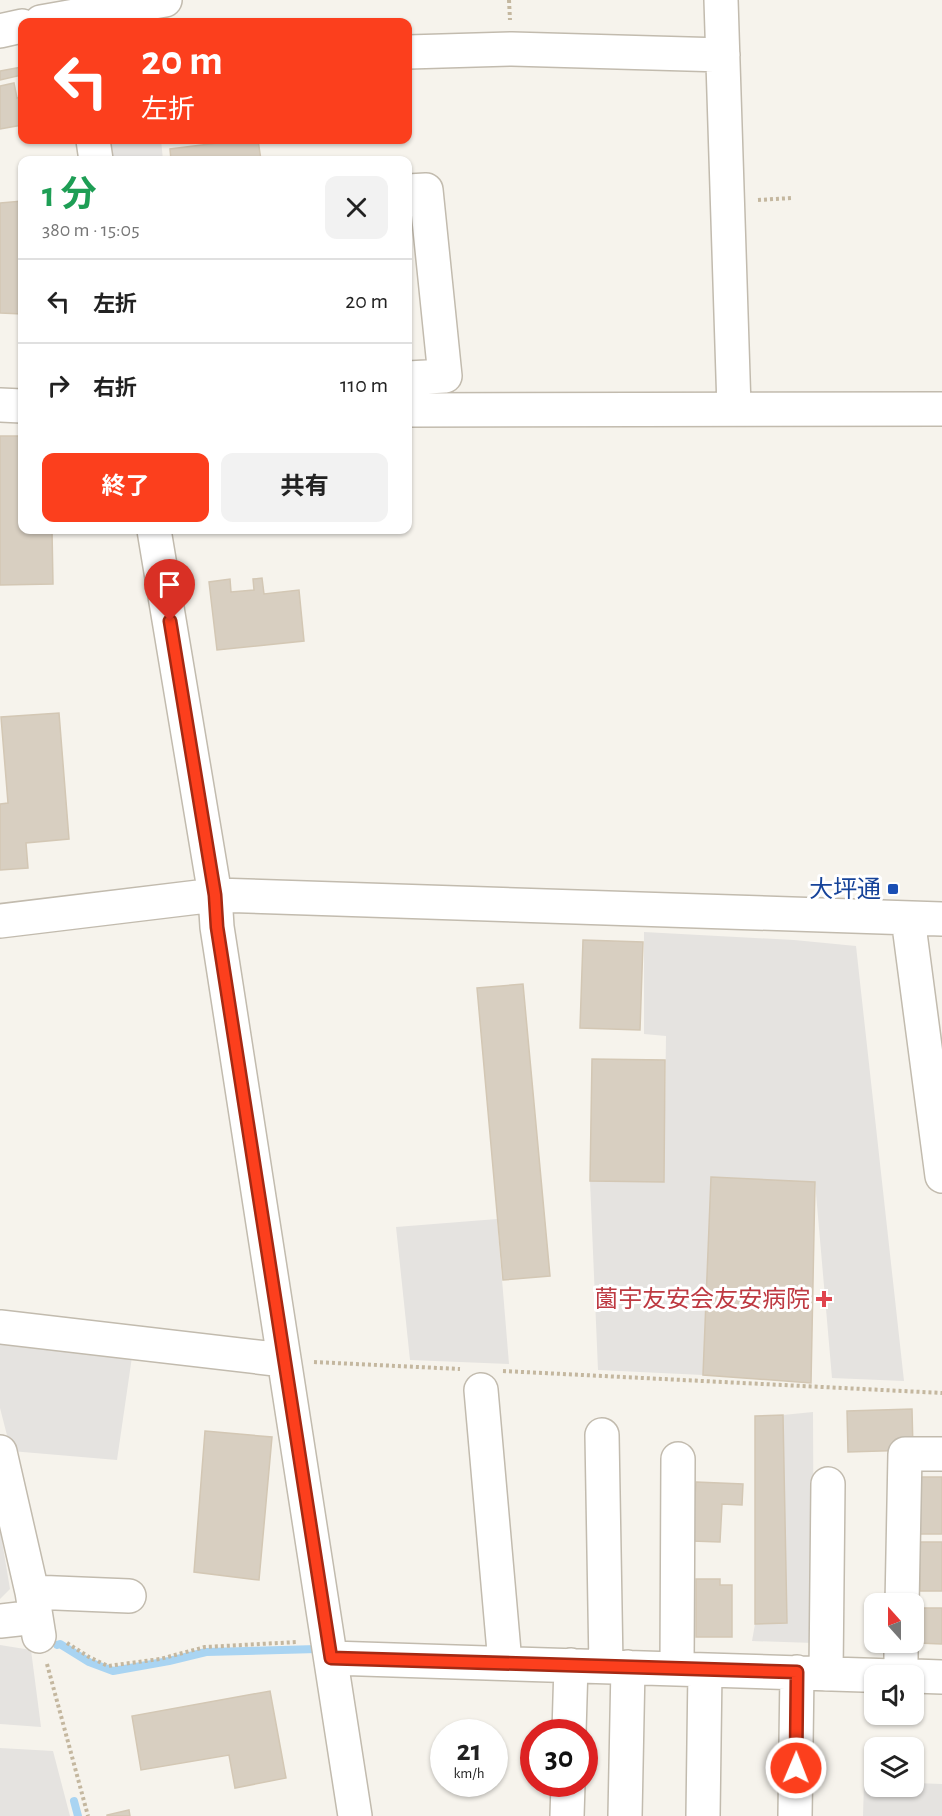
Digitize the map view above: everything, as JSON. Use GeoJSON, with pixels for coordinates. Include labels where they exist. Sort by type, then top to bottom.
{"type":"FeatureCollection","features":[{"type":"Feature","properties":{"kind":"street"},"geometry":{"type":"LineString","coordinates":[[55,18],[73,13],[165,0]]}},
{"type":"Feature","properties":{"kind":"street"},"geometry":{"type":"LineString","coordinates":[[721,0],[734,408]]}},
{"type":"Feature","properties":{"kind":"street"},"geometry":{"type":"LineString","coordinates":[[0,31],[18,27]]}},
{"type":"Feature","properties":{"kind":"street"},"geometry":{"type":"LineString","coordinates":[[412,52],[512,49],[723,55]]}},
{"type":"Feature","properties":{"kind":"street"},"geometry":{"type":"LineString","coordinates":[[412,191],[426,190],[445,376],[412,378]]}},
{"type":"Feature","properties":{"kind":"street"},"geometry":{"type":"LineString","coordinates":[[0,405],[18,406]]}},
{"type":"Feature","properties":{"kind":"street"},"geometry":{"type":"LineString","coordinates":[[412,410],[942,409]]}},
{"type":"Feature","properties":{"kind":"street"},"geometry":{"type":"LineString","coordinates":[[155,534],[215,895],[217,927],[355,1816]]}},
{"type":"Feature","properties":{"kind":"street"},"geometry":{"type":"LineString","coordinates":[[0,921],[215,895],[942,919]]}},
{"type":"Feature","properties":{"kind":"street"},"geometry":{"type":"LineString","coordinates":[[908,918],[942,1176]]}},
{"type":"Feature","properties":{"kind":"street"},"geometry":{"type":"LineString","coordinates":[[0,1327],[284,1360]]}},
{"type":"Feature","properties":{"kind":"street"},"geometry":{"type":"LineString","coordinates":[[481,1377],[506,1663]]}},
{"type":"Feature","properties":{"kind":"street"},"geometry":{"type":"LineString","coordinates":[[602,1435],[625,1816]]}},
{"type":"Feature","properties":{"kind":"street"},"geometry":{"type":"LineString","coordinates":[[0,1452],[36,1615]]}},
{"type":"Feature","properties":{"kind":"street"},"geometry":{"type":"LineString","coordinates":[[902,1593],[905,1454],[942,1454]]}},
{"type":"Feature","properties":{"kind":"street"},"geometry":{"type":"LineString","coordinates":[[678,1459],[703,1816]]}},
{"type":"Feature","properties":{"kind":"street"},"geometry":{"type":"LineString","coordinates":[[795,1816],[828,1484]]}},
{"type":"Feature","properties":{"kind":"street"},"geometry":{"type":"LineString","coordinates":[[0,1621],[129,1596]]}},
{"type":"Feature","properties":{"kind":"street"},"geometry":{"type":"LineString","coordinates":[[329,1649],[506,1663],[864,1675]]}},
{"type":"Feature","properties":{"kind":"street"},"geometry":{"type":"LineString","coordinates":[[569,1719],[571,1665]]}},
{"type":"Feature","properties":{"kind":"street"},"geometry":{"type":"LineString","coordinates":[[924,1676],[942,1677]]}},
{"type":"Feature","properties":{"kind":"street"},"geometry":{"type":"LineString","coordinates":[[567,1816],[568,1797]]}},
{"type":"Feature","properties":{"kind":"path"},"geometry":{"type":"LineString","coordinates":[[284,1360],[481,1377],[942,1393]]}},
{"type":"Feature","properties":{"kind":"path"},"geometry":{"type":"LineString","coordinates":[[36,1615],[64,1641],[108,1666],[160,1659],[205,1647],[267,1645],[329,1649]]}},
{"type":"Feature","properties":{"kind":"path"},"geometry":{"type":"LineString","coordinates":[[36,1615],[88,1816]]}},
{"type":"Feature","properties":{"kind":"shaded area"},"geometry":{"type":"Polygon","coordinates":[[[101,144],[161,144],[163,156],[102,156],[101,144]]]}},
{"type":"Feature","properties":{"kind":"shaded area"},"geometry":{"type":"Polygon","coordinates":[[[644,932],[794,940],[856,946],[904,1381],[832,1378],[815,1182],[712,1177],[703,1375],[598,1370],[590,1181],[664,1182],[666,1036],[644,1034],[644,932]]]}},
{"type":"Feature","properties":{"kind":"shaded area"},"geometry":{"type":"Polygon","coordinates":[[[497,1219],[509,1364],[410,1360],[396,1227],[497,1219]]]}},
{"type":"Feature","properties":{"kind":"shaded area"},"geometry":{"type":"Polygon","coordinates":[[[0,1336],[133,1350],[117,1460],[11,1451],[0,1408],[0,1336]]]}},
{"type":"Feature","properties":{"kind":"shaded area"},"geometry":{"type":"Polygon","coordinates":[[[813,1412],[814,1643],[752,1641],[755,1624],[787,1623],[783,1415],[813,1412]]]}},
{"type":"Feature","properties":{"kind":"shaded area"},"geometry":{"type":"Polygon","coordinates":[[[0,1529],[10,1589],[0,1599],[0,1529]]]}},
{"type":"Feature","properties":{"kind":"shaded area"},"geometry":{"type":"Polygon","coordinates":[[[0,1645],[31,1650],[41,1727],[0,1724],[0,1645]]]}},
{"type":"Feature","properties":{"kind":"shaded area"},"geometry":{"type":"Polygon","coordinates":[[[0,1748],[53,1751],[70,1816],[0,1816],[0,1748]]]}},
{"type":"Feature","properties":{"kind":"shaded area"},"geometry":{"type":"Polygon","coordinates":[[[864,1782],[864,1797],[924,1797],[924,1783],[942,1784],[942,1816],[863,1816],[864,1782]]]}},
{"type":"Feature","properties":{"kind":"building"},"geometry":{"type":"Polygon","coordinates":[[[18,68],[18,76],[0,80],[0,71],[18,68]]]}},
{"type":"Feature","properties":{"kind":"building"},"geometry":{"type":"Polygon","coordinates":[[[14,83],[18,98],[18,126],[0,129],[0,86],[14,83]]]}},
{"type":"Feature","properties":{"kind":"building"},"geometry":{"type":"Polygon","coordinates":[[[210,144],[259,144],[260,156],[171,156],[170,149],[210,144]]]}},
{"type":"Feature","properties":{"kind":"building"},"geometry":{"type":"Polygon","coordinates":[[[18,201],[18,314],[0,313],[0,203],[18,201]]]}},
{"type":"Feature","properties":{"kind":"building"},"geometry":{"type":"Polygon","coordinates":[[[0,436],[18,436],[18,534],[52,534],[53,584],[0,585],[0,436]]]}},
{"type":"Feature","properties":{"kind":"building"},"geometry":{"type":"Polygon","coordinates":[[[262,578],[264,594],[299,590],[304,641],[217,650],[209,582],[230,579],[231,592],[254,590],[253,579],[262,578]]]}},
{"type":"Feature","properties":{"kind":"building"},"geometry":{"type":"Polygon","coordinates":[[[59,713],[69,839],[26,843],[28,868],[0,870],[0,804],[8,803],[1,717],[59,713]]]}},
{"type":"Feature","properties":{"kind":"building"},"geometry":{"type":"Polygon","coordinates":[[[583,940],[643,942],[640,1030],[580,1028],[583,940]]]}},
{"type":"Feature","properties":{"kind":"building"},"geometry":{"type":"Polygon","coordinates":[[[523,984],[550,1276],[503,1280],[477,988],[523,984]]]}},
{"type":"Feature","properties":{"kind":"building"},"geometry":{"type":"Polygon","coordinates":[[[592,1059],[665,1060],[664,1182],[590,1181],[592,1059]]]}},
{"type":"Feature","properties":{"kind":"building"},"geometry":{"type":"Polygon","coordinates":[[[711,1177],[815,1182],[811,1383],[703,1375],[711,1177]]]}},
{"type":"Feature","properties":{"kind":"building"},"geometry":{"type":"Polygon","coordinates":[[[912,1409],[913,1450],[848,1452],[847,1411],[912,1409]]]}},
{"type":"Feature","properties":{"kind":"building"},"geometry":{"type":"Polygon","coordinates":[[[783,1415],[787,1623],[755,1624],[755,1416],[783,1415]]]}},
{"type":"Feature","properties":{"kind":"building"},"geometry":{"type":"Polygon","coordinates":[[[205,1431],[272,1437],[259,1580],[194,1572],[205,1431]]]}},
{"type":"Feature","properties":{"kind":"building"},"geometry":{"type":"Polygon","coordinates":[[[918,1477],[942,1477],[942,1534],[918,1534],[918,1477]]]}},
{"type":"Feature","properties":{"kind":"building"},"geometry":{"type":"Polygon","coordinates":[[[696,1482],[743,1484],[742,1505],[722,1504],[720,1542],[692,1541],[696,1482]]]}},
{"type":"Feature","properties":{"kind":"building"},"geometry":{"type":"Polygon","coordinates":[[[920,1542],[942,1542],[942,1591],[920,1591],[920,1542]]]}},
{"type":"Feature","properties":{"kind":"building"},"geometry":{"type":"Polygon","coordinates":[[[696,1579],[720,1579],[720,1585],[732,1585],[732,1637],[696,1637],[696,1579]]]}},
{"type":"Feature","properties":{"kind":"building"},"geometry":{"type":"Polygon","coordinates":[[[924,1608],[942,1608],[942,1644],[924,1643],[924,1608]]]}},
{"type":"Feature","properties":{"kind":"building"},"geometry":{"type":"Polygon","coordinates":[[[270,1691],[286,1778],[235,1788],[229,1755],[141,1770],[132,1716],[270,1691]]]}},
{"type":"Feature","properties":{"kind":"building"},"geometry":{"type":"Polygon","coordinates":[[[129,1810],[130,1816],[107,1816],[107,1815],[129,1810]]]}},
{"type":"Feature","properties":{"kind":"waterway"},"geometry":{"type":"LineString","coordinates":[[57,1645],[60,1644],[89,1662],[113,1671],[206,1652],[317,1649]]}},
{"type":"Feature","properties":{"kind":"waterway"},"geometry":{"type":"LineString","coordinates":[[74,1801],[78,1816]]}},
{"type":"Feature","properties":{"kind":"place","name":"大坪通"},"geometry":{"type":"Point","coordinates":[893,889]}},
{"type":"Feature","properties":{"kind":"place","name":"薗宇友安会友安病院"},"geometry":{"type":"Point","coordinates":[824,1299]}},
{"type":"Feature","properties":{"kind":"route"},"geometry":{"type":"LineString","coordinates":[[170,621],[215,895],[217,927],[331,1658],[797,1672],[796,1768]]}}]}
